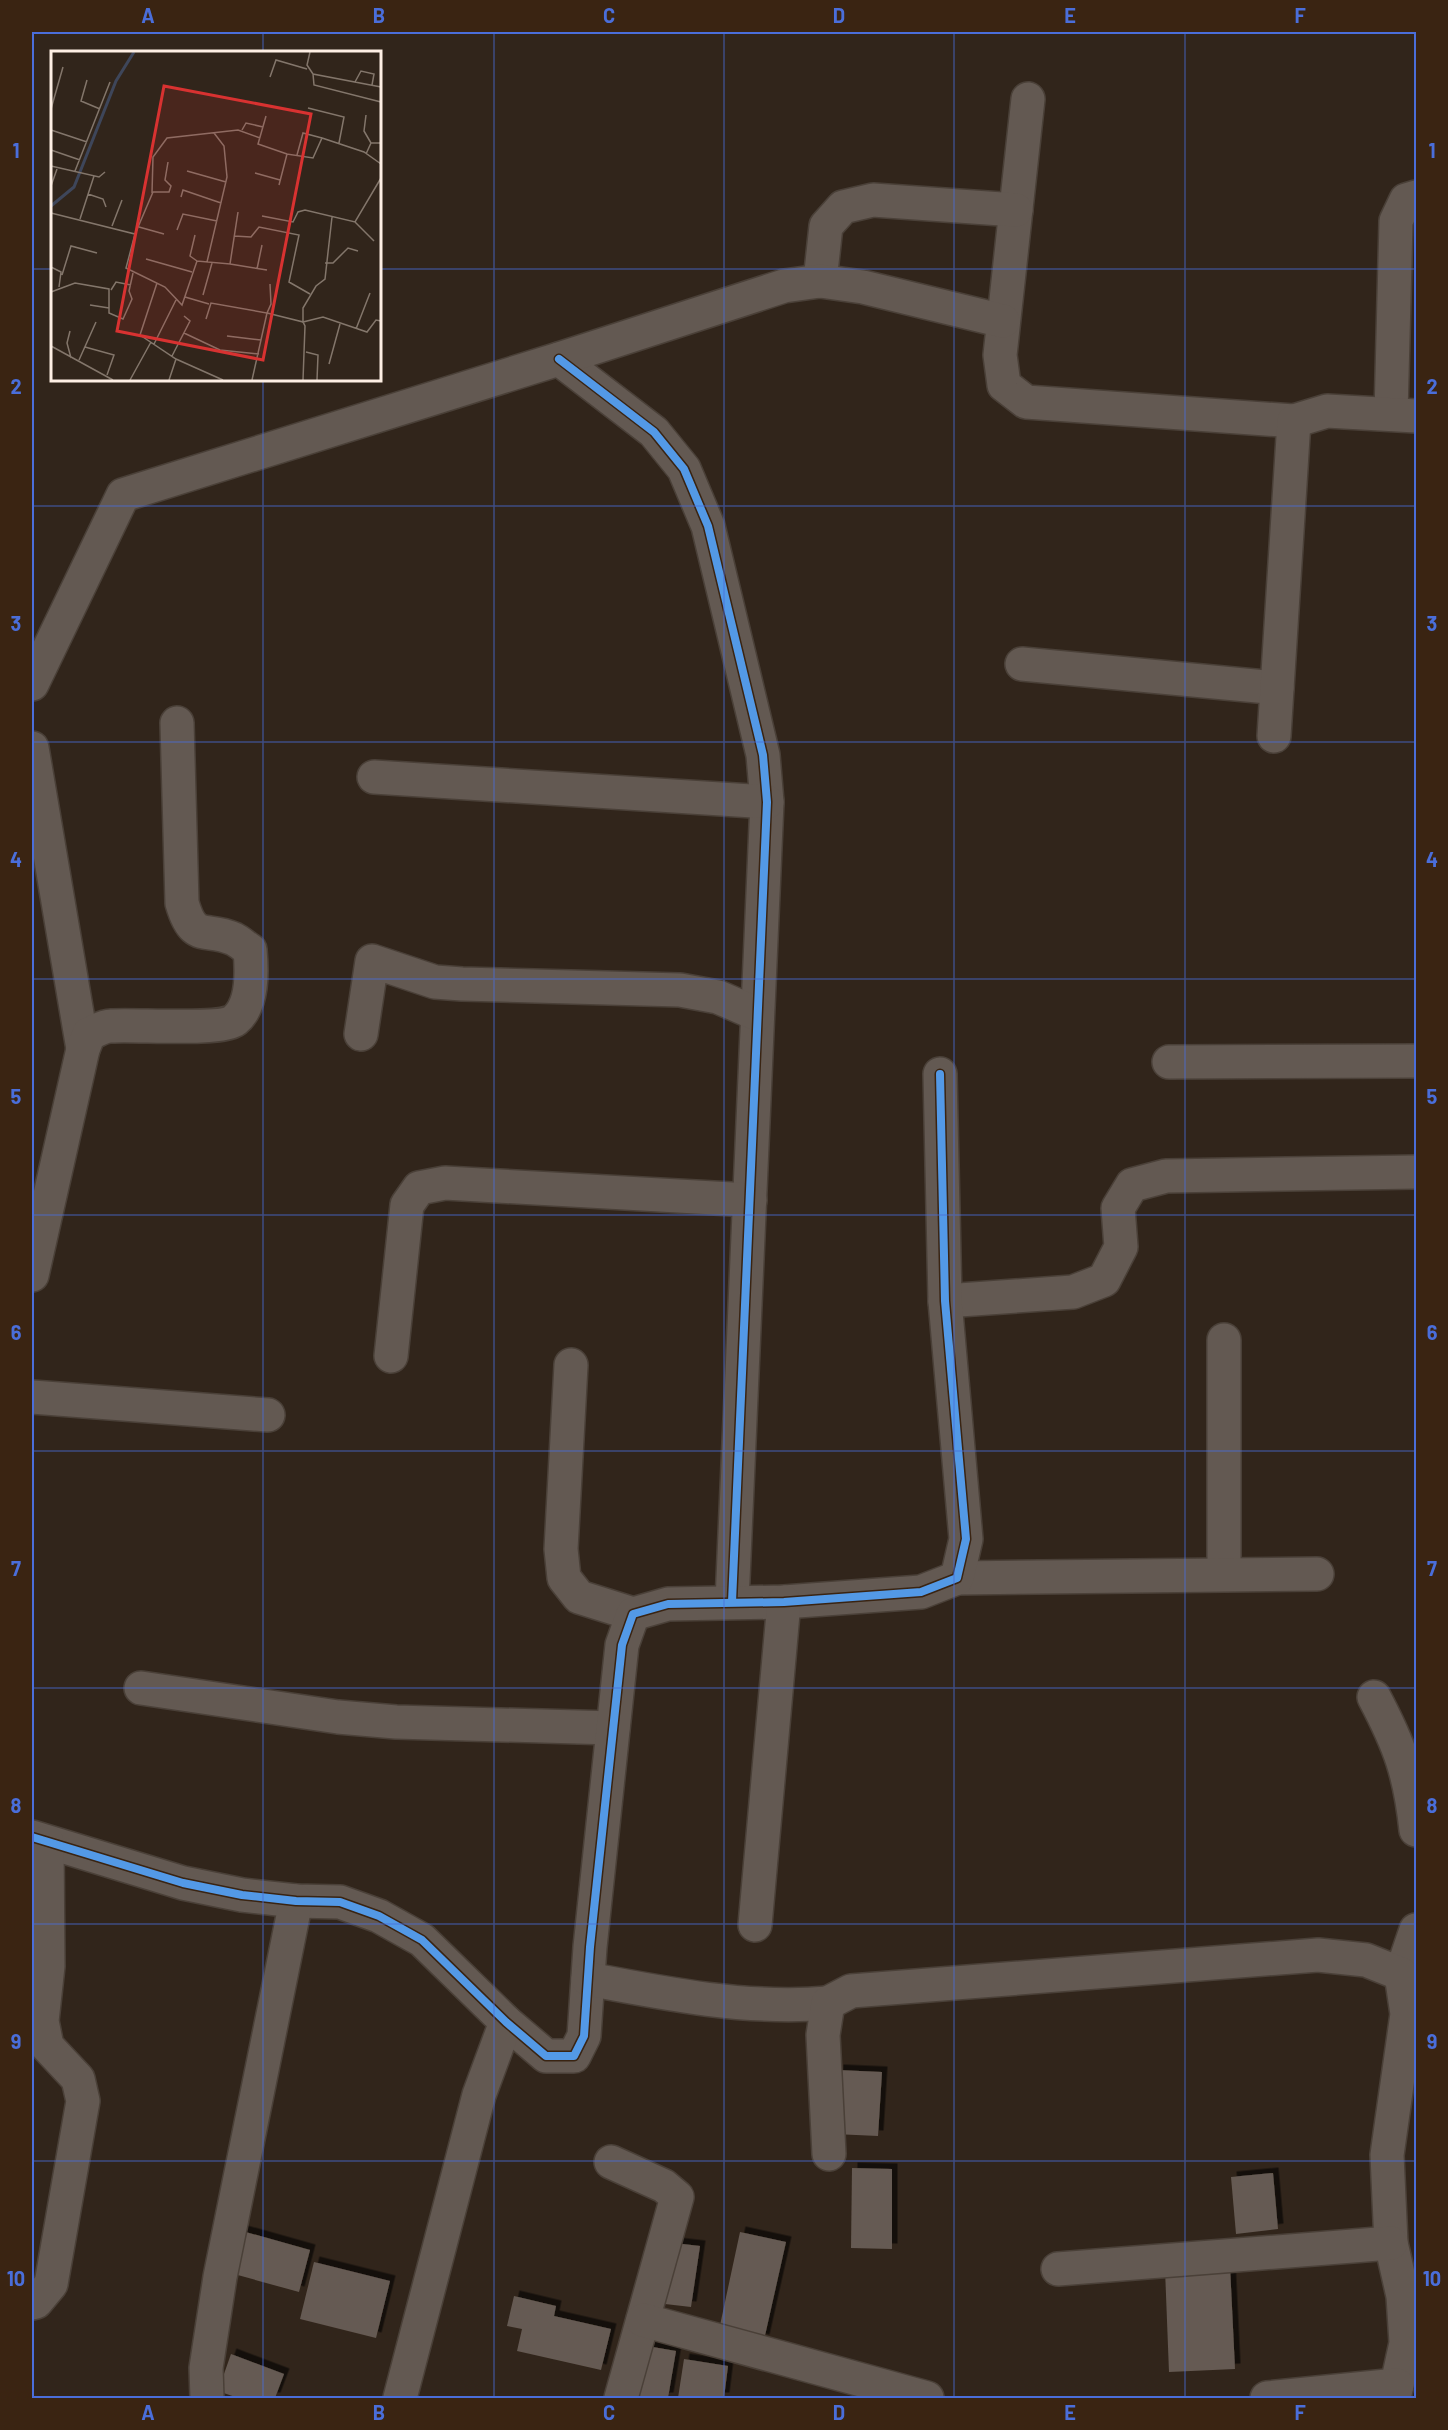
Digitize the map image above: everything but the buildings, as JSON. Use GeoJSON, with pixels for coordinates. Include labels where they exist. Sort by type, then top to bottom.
{"type":"FeatureCollection","features":[{"type":"Feature","properties":{"kind":"street"},"geometry":{"type":"LineString","coordinates":[[1028,99],[1000,355],[1004,385],[1026,402],[1294,421],[1327,411],[1404,415],[1396,221],[1406,200],[1416,197]]}},
{"type":"Feature","properties":{"kind":"street"},"geometry":{"type":"LineString","coordinates":[[820,281],[826,226],[843,207],[873,200],[1016,210]]}},
{"type":"Feature","properties":{"kind":"street"},"geometry":{"type":"LineString","coordinates":[[32,684],[123,495],[784,286],[820,281],[863,287],[1004,321]]}},
{"type":"Feature","properties":{"kind":"street"},"geometry":{"type":"LineString","coordinates":[[559,359],[654,432],[684,470],[711,538],[763,755],[767,802],[732,1602]]}},
{"type":"Feature","properties":{"kind":"street"},"geometry":{"type":"LineString","coordinates":[[1274,736],[1294,421]]}},
{"type":"Feature","properties":{"kind":"street"},"geometry":{"type":"LineString","coordinates":[[1022,664],[1277,688]]}},
{"type":"Feature","properties":{"kind":"street"},"geometry":{"type":"LineString","coordinates":[[32,1275],[82,1049],[89,1034],[108,1026],[212,1026],[233,1022],[245,1009],[252,971],[250,950],[234,939],[203,934],[188,922],[182,903],[177,723]]}},
{"type":"Feature","properties":{"kind":"street"},"geometry":{"type":"LineString","coordinates":[[32,748],[82,1049]]}},
{"type":"Feature","properties":{"kind":"street"},"geometry":{"type":"LineString","coordinates":[[374,777],[767,802]]}},
{"type":"Feature","properties":{"kind":"street"},"geometry":{"type":"LineString","coordinates":[[361,1034],[372,961],[444,982],[680,990],[718,998],[757,1014]]}},
{"type":"Feature","properties":{"kind":"street"},"geometry":{"type":"LineString","coordinates":[[1169,1062],[1416,1061]]}},
{"type":"Feature","properties":{"kind":"street"},"geometry":{"type":"LineString","coordinates":[[940,1074],[945,1301],[966,1539],[957,1578]]}},
{"type":"Feature","properties":{"kind":"street"},"geometry":{"type":"LineString","coordinates":[[945,1301],[1073,1292],[1104,1280],[1121,1247],[1118,1208],[1132,1185],[1166,1176],[1416,1172]]}},
{"type":"Feature","properties":{"kind":"street"},"geometry":{"type":"LineString","coordinates":[[391,1356],[407,1205],[419,1188],[445,1183],[750,1200]]}},
{"type":"Feature","properties":{"kind":"street"},"geometry":{"type":"LineString","coordinates":[[1224,1340],[1224,1574]]}},
{"type":"Feature","properties":{"kind":"street"},"geometry":{"type":"LineString","coordinates":[[571,1365],[561,1549],[564,1578],[579,1597],[633,1614],[668,1604],[784,1602],[921,1592],[957,1578],[1317,1574]]}},
{"type":"Feature","properties":{"kind":"street"},"geometry":{"type":"LineString","coordinates":[[32,1397],[268,1415]]}},
{"type":"Feature","properties":{"kind":"street"},"geometry":{"type":"LineString","coordinates":[[755,1925],[784,1602]]}},
{"type":"Feature","properties":{"kind":"street"},"geometry":{"type":"LineString","coordinates":[[32,2303],[36,2302],[51,2284],[83,2101],[78,2079],[47,2046],[42,2021],[39,1840],[183,1883],[242,1895],[296,1901],[340,1902],[379,1916],[422,1940],[506,2022],[546,2056],[574,2056],[584,2036],[622,1645],[633,1614]]}},
{"type":"Feature","properties":{"kind":"street"},"geometry":{"type":"LineString","coordinates":[[141,1688],[338,1717],[396,1722],[613,1728]]}},
{"type":"Feature","properties":{"kind":"street"},"geometry":{"type":"LineString","coordinates":[[1374,1697],[1398,1743],[1412,1788],[1416,1830]]}},
{"type":"Feature","properties":{"kind":"street"},"geometry":{"type":"LineString","coordinates":[[207,2398],[206,2368],[220,2277],[296,1901]]}},
{"type":"Feature","properties":{"kind":"street"},"geometry":{"type":"LineString","coordinates":[[1267,2398],[1396,2392],[1406,2343],[1403,2296],[1391,2243],[1387,2155],[1407,2014],[1409,1975],[1416,1930]]}},
{"type":"Feature","properties":{"kind":"street"},"geometry":{"type":"LineString","coordinates":[[588,1979],[705,1998],[795,2006],[828,2003],[851,1991],[1318,1955],[1366,1960],[1409,1975]]}},
{"type":"Feature","properties":{"kind":"street"},"geometry":{"type":"LineString","coordinates":[[828,2003],[823,2035],[829,2154]]}},
{"type":"Feature","properties":{"kind":"street"},"geometry":{"type":"LineString","coordinates":[[400,2398],[476,2107],[506,2022]]}},
{"type":"Feature","properties":{"kind":"street"},"geometry":{"type":"LineString","coordinates":[[611,2163],[646,2177],[671,2190],[677,2197],[621,2398]]}},
{"type":"Feature","properties":{"kind":"street"},"geometry":{"type":"LineString","coordinates":[[1058,2269],[1391,2243]]}},
{"type":"Feature","properties":{"kind":"street"},"geometry":{"type":"LineString","coordinates":[[644,2320],[927,2398]]}},
{"type":"Feature","properties":{"kind":"cycle path"},"geometry":{"type":"LineString","coordinates":[[559,359],[654,432],[684,469],[708,526],[763,755],[767,802],[732,1602]]}},
{"type":"Feature","properties":{"kind":"cycle path"},"geometry":{"type":"LineString","coordinates":[[32,1837],[183,1883],[242,1895],[296,1901],[340,1902],[379,1916],[422,1940],[506,2022],[546,2056],[574,2056],[584,2036],[590,1947],[622,1645],[633,1614],[668,1604],[784,1602],[921,1592],[957,1578],[966,1539],[945,1301],[940,1074]]}}]}
